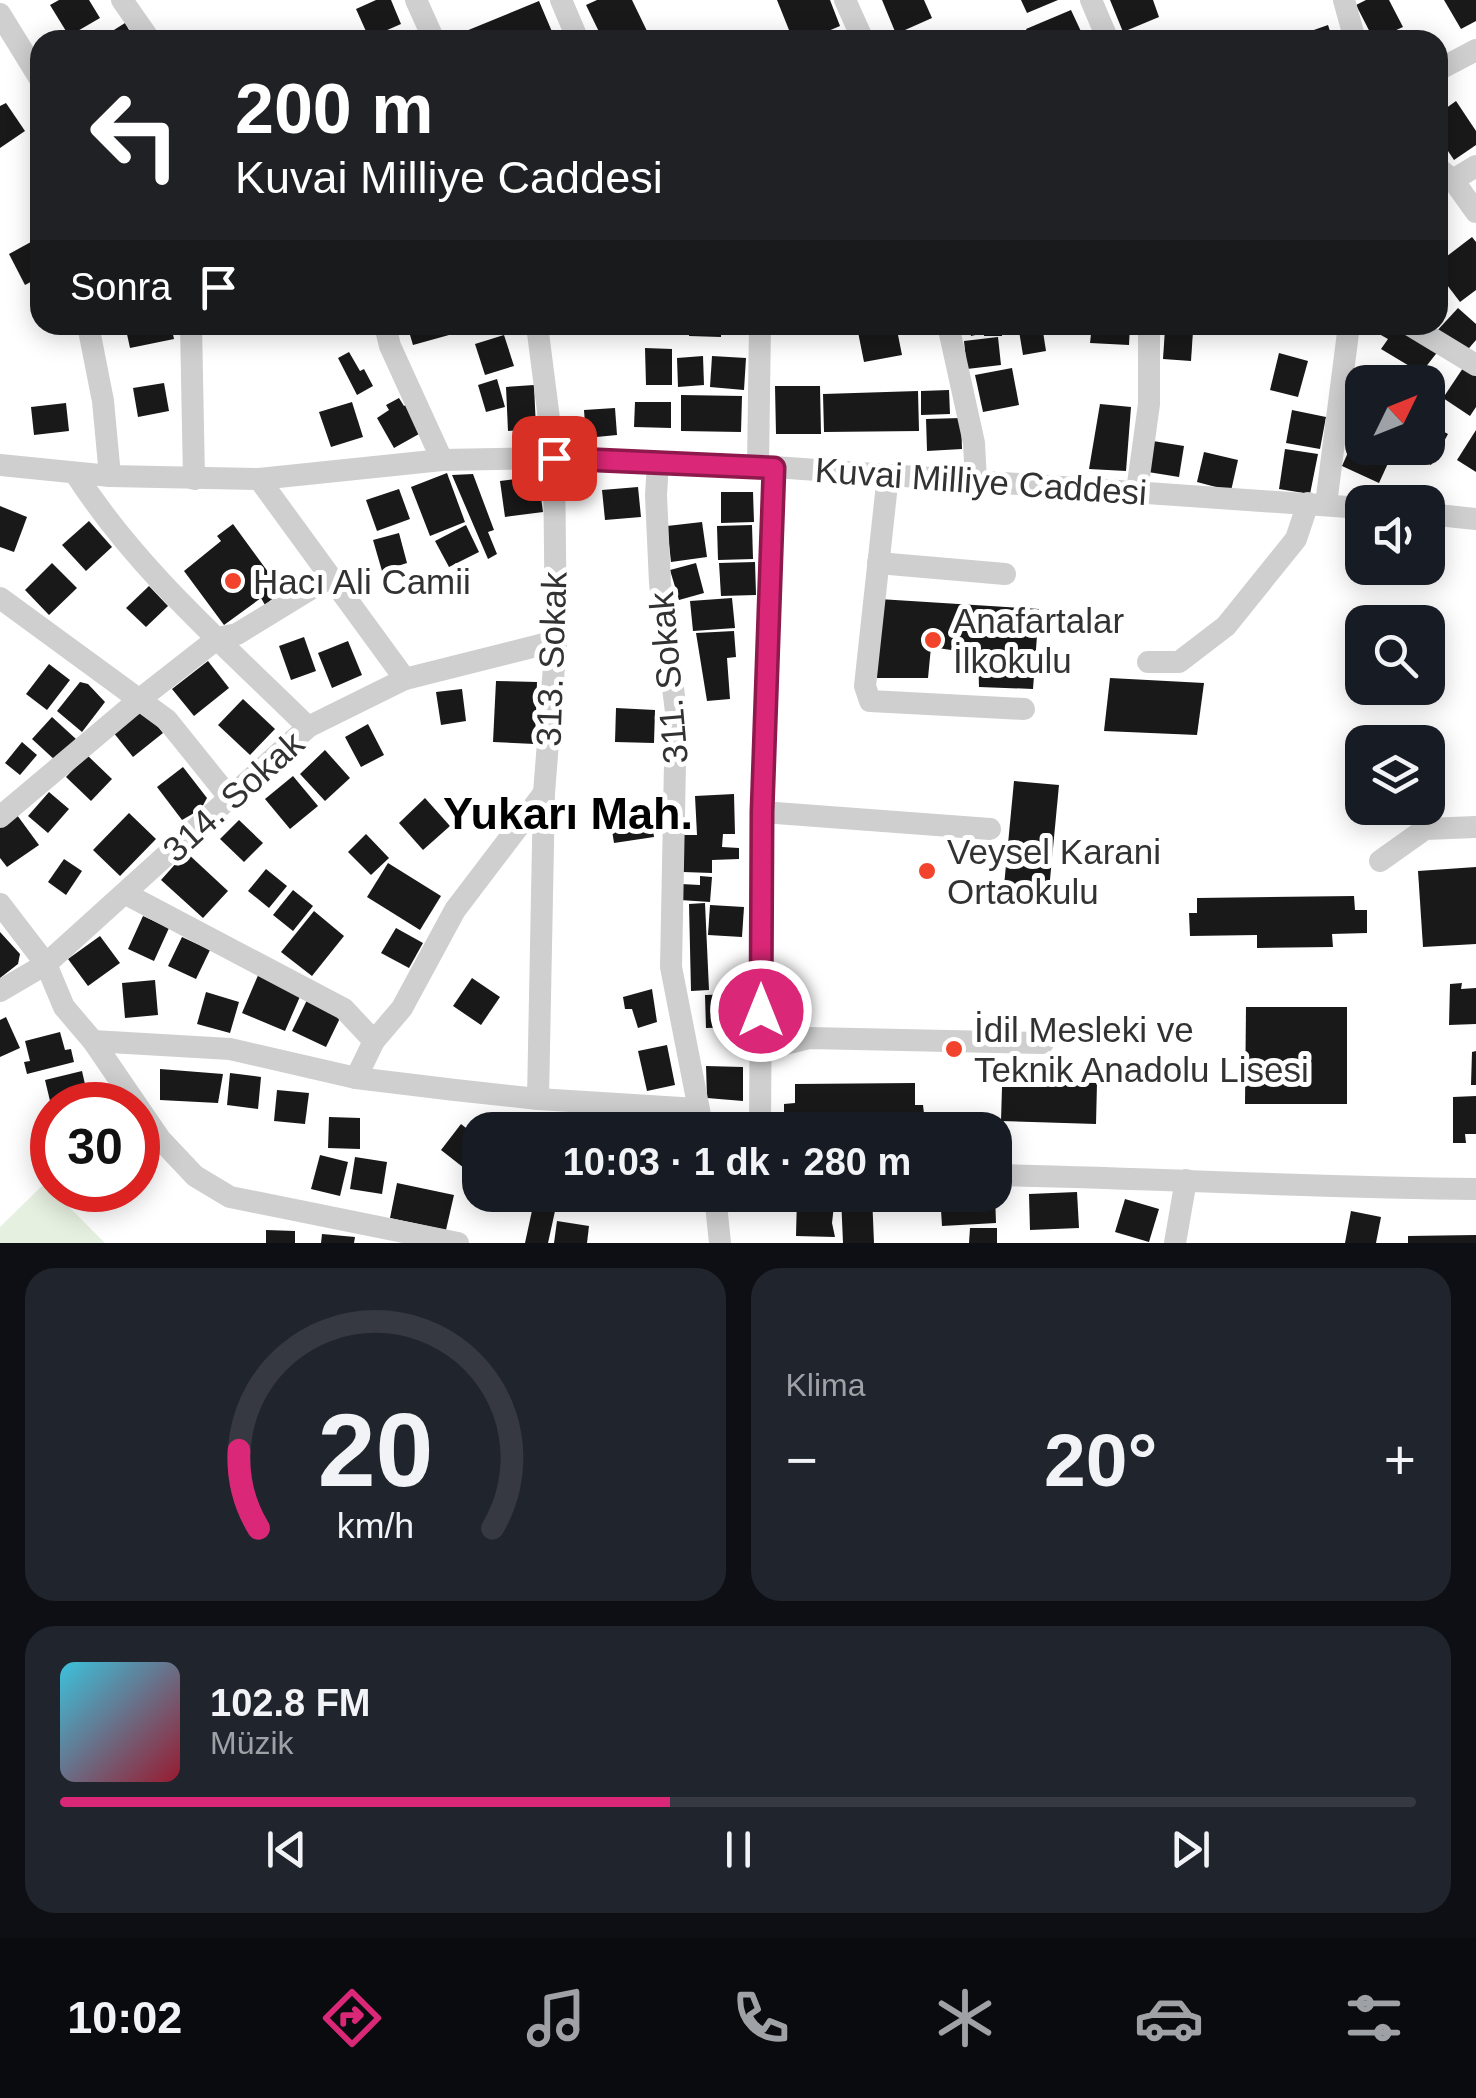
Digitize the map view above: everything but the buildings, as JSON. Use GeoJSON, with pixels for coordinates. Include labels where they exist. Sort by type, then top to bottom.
{"type":"FeatureCollection","features":[{"type":"Feature","properties":{"kind":"street"},"geometry":{"type":"LineString","coordinates":[[122,0],[143,30]]}},
{"type":"Feature","properties":{"kind":"street"},"geometry":{"type":"LineString","coordinates":[[416,0],[430,30]]}},
{"type":"Feature","properties":{"kind":"street"},"geometry":{"type":"LineString","coordinates":[[561,0],[574,30]]}},
{"type":"Feature","properties":{"kind":"street"},"geometry":{"type":"LineString","coordinates":[[845,0],[858,30]]}},
{"type":"Feature","properties":{"kind":"street"},"geometry":{"type":"LineString","coordinates":[[1091,0],[1104,30]]}},
{"type":"Feature","properties":{"kind":"street"},"geometry":{"type":"LineString","coordinates":[[1344,0],[1352,30]]}},
{"type":"Feature","properties":{"kind":"street"},"geometry":{"type":"LineString","coordinates":[[2,21],[30,64]]}},
{"type":"Feature","properties":{"kind":"street"},"geometry":{"type":"LineString","coordinates":[[1448,65],[1476,50]]}},
{"type":"Feature","properties":{"kind":"street"},"geometry":{"type":"LineString","coordinates":[[1448,173],[1476,166]]}},
{"type":"Feature","properties":{"kind":"street"},"geometry":{"type":"LineString","coordinates":[[1448,178],[1476,212]]}},
{"type":"Feature","properties":{"kind":"street"},"geometry":{"type":"LineString","coordinates":[[90,335],[103,401],[110,476]]}},
{"type":"Feature","properties":{"kind":"street"},"geometry":{"type":"LineString","coordinates":[[191,335],[194,478]]}},
{"type":"Feature","properties":{"kind":"street"},"geometry":{"type":"LineString","coordinates":[[387,335],[442,460]]}},
{"type":"Feature","properties":{"kind":"street","name":"313. Sokak"},"geometry":{"type":"LineString","coordinates":[[538,335],[554,458],[556,641],[544,793],[538,1099]]}},
{"type":"Feature","properties":{"kind":"street"},"geometry":{"type":"LineString","coordinates":[[760,335],[766,467],[760,1112]]}},
{"type":"Feature","properties":{"kind":"street"},"geometry":{"type":"LineString","coordinates":[[950,335],[974,443],[976,481]]}},
{"type":"Feature","properties":{"kind":"street"},"geometry":{"type":"LineString","coordinates":[[1137,491],[1149,404],[1149,335]]}},
{"type":"Feature","properties":{"kind":"street"},"geometry":{"type":"LineString","coordinates":[[1148,662],[1179,662],[1226,626],[1296,540],[1317,503],[1346,335]]}},
{"type":"Feature","properties":{"kind":"street"},"geometry":{"type":"LineString","coordinates":[[1426,335],[1476,365]]}},
{"type":"Feature","properties":{"kind":"street","name":"Kuvai Milliye Caddesi"},"geometry":{"type":"LineString","coordinates":[[0,466],[110,476],[259,479],[442,460],[554,458],[766,467],[1345,506]]}},
{"type":"Feature","properties":{"kind":"street","name":"311. Sokak"},"geometry":{"type":"LineString","coordinates":[[658,462],[660,583],[676,712],[671,967],[699,1112]]}},
{"type":"Feature","properties":{"kind":"street"},"geometry":{"type":"LineString","coordinates":[[75,474],[104,519],[308,727]]}},
{"type":"Feature","properties":{"kind":"street"},"geometry":{"type":"LineString","coordinates":[[888,475],[865,686],[870,702],[1024,710]]}},
{"type":"Feature","properties":{"kind":"street"},"geometry":{"type":"LineString","coordinates":[[259,479],[404,679]]}},
{"type":"Feature","properties":{"kind":"street"},"geometry":{"type":"LineString","coordinates":[[1445,516],[1476,519]]}},
{"type":"Feature","properties":{"kind":"street"},"geometry":{"type":"LineString","coordinates":[[878,563],[1006,574]]}},
{"type":"Feature","properties":{"kind":"street"},"geometry":{"type":"LineString","coordinates":[[0,817],[140,698],[218,638],[237,634],[330,577]]}},
{"type":"Feature","properties":{"kind":"street"},"geometry":{"type":"LineString","coordinates":[[0,598],[167,720],[229,797]]}},
{"type":"Feature","properties":{"kind":"street","name":"314. Sokak"},"geometry":{"type":"LineString","coordinates":[[0,992],[46,964],[308,727],[404,679],[556,641]]}},
{"type":"Feature","properties":{"kind":"street"},"geometry":{"type":"LineString","coordinates":[[356,1078],[374,1041],[402,1008],[455,910],[544,793]]}},
{"type":"Feature","properties":{"kind":"street"},"geometry":{"type":"LineString","coordinates":[[762,812],[990,829]]}},
{"type":"Feature","properties":{"kind":"street"},"geometry":{"type":"LineString","coordinates":[[1380,860],[1425,829],[1476,827]]}},
{"type":"Feature","properties":{"kind":"street"},"geometry":{"type":"LineString","coordinates":[[126,894],[344,1009],[374,1041]]}},
{"type":"Feature","properties":{"kind":"street"},"geometry":{"type":"LineString","coordinates":[[0,904],[46,964],[64,1007],[93,1041],[160,1138],[196,1176],[230,1197],[458,1243]]}},
{"type":"Feature","properties":{"kind":"street"},"geometry":{"type":"LineString","coordinates":[[761,1050],[809,1038],[1042,1044]]}},
{"type":"Feature","properties":{"kind":"street"},"geometry":{"type":"LineString","coordinates":[[93,1041],[230,1049],[356,1078],[643,1112]]}},
{"type":"Feature","properties":{"kind":"street"},"geometry":{"type":"LineString","coordinates":[[1012,1175],[1304,1188],[1476,1190]]}},
{"type":"Feature","properties":{"kind":"street"},"geometry":{"type":"LineString","coordinates":[[1175,1243],[1186,1180]]}},
{"type":"Feature","properties":{"kind":"street"},"geometry":{"type":"LineString","coordinates":[[717,1212],[720,1243]]}},
{"type":"Feature","properties":{"kind":"green space"},"geometry":{"type":"Polygon","coordinates":[[[30,1198],[30,1212],[74,1212],[105,1243],[0,1243],[0,1227],[30,1198]]]}},
{"type":"Feature","properties":{"kind":"place","name":"Hacı Ali Camii"},"geometry":{"type":"Point","coordinates":[233,581]}},
{"type":"Feature","properties":{"kind":"place","name":"Anafartalar İlkokulu"},"geometry":{"type":"Point","coordinates":[933,640]}},
{"type":"Feature","properties":{"kind":"place","name":"Veysel Karani Ortaokulu"},"geometry":{"type":"Point","coordinates":[927,871]}},
{"type":"Feature","properties":{"kind":"place","name":"İdil Mesleki ve Teknik Anadolu Lisesi"},"geometry":{"type":"Point","coordinates":[954,1049]}},
{"type":"Feature","properties":{"kind":"district","name":"Yukarı Mah."},"geometry":{"type":"Point","coordinates":[568,813]}},
{"type":"Feature","properties":{"kind":"route"},"geometry":{"type":"LineString","coordinates":[[554,458],[774,468],[762,812],[761,1011]]}}]}
